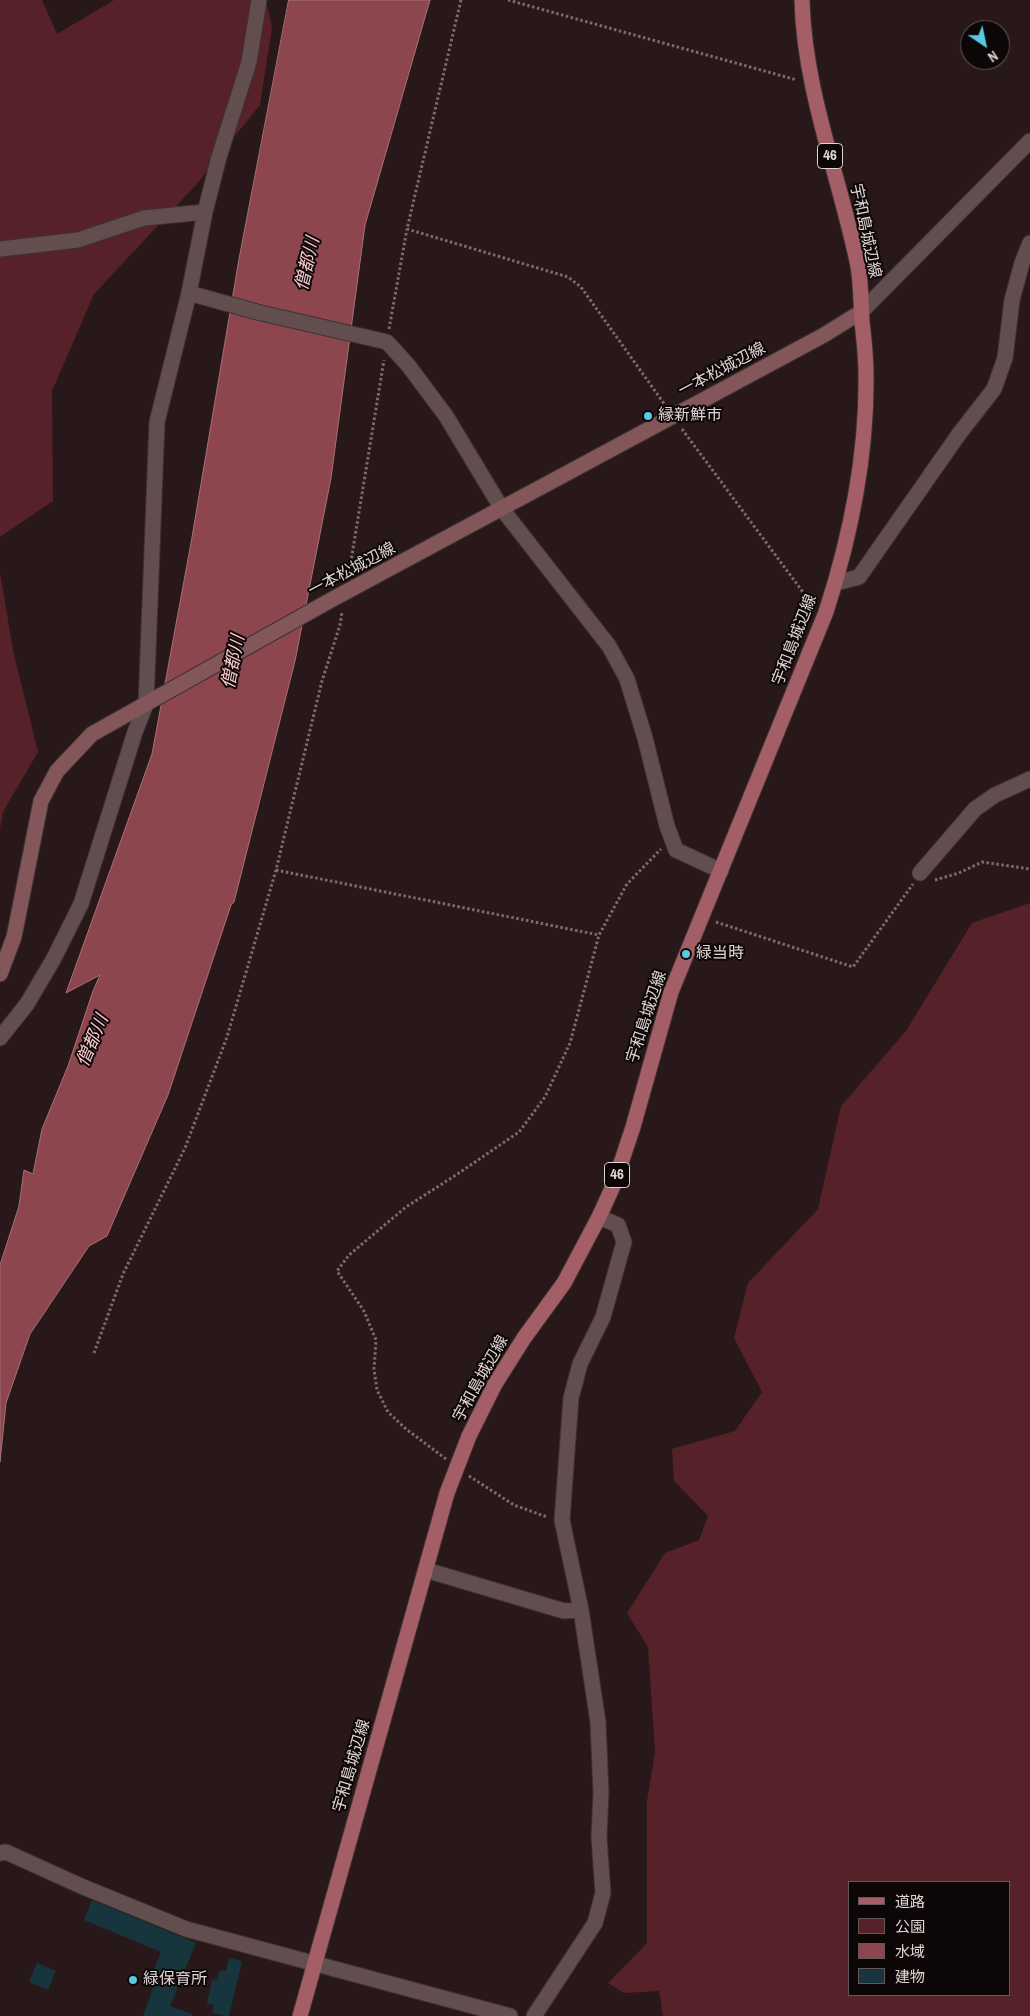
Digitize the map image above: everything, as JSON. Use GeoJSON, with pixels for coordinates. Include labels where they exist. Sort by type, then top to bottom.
{"type":"FeatureCollection","features":[{"type":"Feature","properties":{"kind":"main road","name":"宇和島城辺線"},"geometry":{"type":"LineString","coordinates":[[300,2016],[447,1493],[469,1436],[495,1384],[524,1338],[564,1283],[614,1184],[633,1127],[671,992],[826,612],[836,583],[856,496],[864,432],[866,374],[858,267],[812,76],[802,17],[802,0]]}},
{"type":"Feature","properties":{"kind":"main road","name":"一本松城辺線"},"geometry":{"type":"LineString","coordinates":[[0,974],[14,937],[41,801],[57,771],[92,734],[332,600],[824,335],[861,312]]}},
{"type":"Feature","properties":{"kind":"street"},"geometry":{"type":"LineString","coordinates":[[0,1038],[32,996],[53,960],[81,904],[135,732],[146,704],[157,422],[189,293],[205,212],[219,157],[249,62],[259,0]]}},
{"type":"Feature","properties":{"kind":"street"},"geometry":{"type":"LineString","coordinates":[[861,312],[1030,141]]}},
{"type":"Feature","properties":{"kind":"street"},"geometry":{"type":"LineString","coordinates":[[0,249],[78,240],[144,218],[205,212]]}},
{"type":"Feature","properties":{"kind":"street"},"geometry":{"type":"LineString","coordinates":[[836,583],[859,578],[959,434],[994,389],[1005,358],[1012,300],[1022,263],[1030,243]]}},
{"type":"Feature","properties":{"kind":"street"},"geometry":{"type":"LineString","coordinates":[[189,293],[257,312],[383,342],[408,365],[446,416],[502,509],[609,646],[627,679],[645,738],[666,826],[676,850],[721,871]]}},
{"type":"Feature","properties":{"kind":"street"},"geometry":{"type":"LineString","coordinates":[[920,873],[974,809],[995,794],[1030,778]]}},
{"type":"Feature","properties":{"kind":"street"},"geometry":{"type":"LineString","coordinates":[[534,2016],[596,1923],[602,1893],[599,1837],[601,1793],[598,1722],[581,1610],[562,1520],[571,1398],[580,1364],[603,1318],[624,1242],[618,1225],[599,1217]]}},
{"type":"Feature","properties":{"kind":"street"},"geometry":{"type":"LineString","coordinates":[[426,1570],[564,1611],[581,1610]]}},
{"type":"Feature","properties":{"kind":"street"},"geometry":{"type":"LineString","coordinates":[[0,1853],[6,1852],[81,1886],[186,1929],[510,2016]]}},
{"type":"Feature","properties":{"kind":"path"},"geometry":{"type":"LineString","coordinates":[[94,1353],[123,1274],[185,1148],[227,1037],[276,870],[322,681],[340,625],[383,342],[407,229],[461,0]]}},
{"type":"Feature","properties":{"kind":"path"},"geometry":{"type":"LineString","coordinates":[[508,0],[798,80],[812,76]]}},
{"type":"Feature","properties":{"kind":"path"},"geometry":{"type":"LineString","coordinates":[[407,229],[568,277],[581,287],[673,417],[808,598],[826,612]]}},
{"type":"Feature","properties":{"kind":"path"},"geometry":{"type":"LineString","coordinates":[[562,1520],[514,1505],[457,1468],[406,1429],[388,1412],[377,1390],[374,1369],[376,1340],[364,1311],[337,1271],[349,1255],[406,1207],[519,1132],[545,1097],[570,1043],[599,935],[627,884],[654,855],[672,840]]}},
{"type":"Feature","properties":{"kind":"path"},"geometry":{"type":"LineString","coordinates":[[702,918],[853,966],[920,873],[934,880],[960,873],[982,862],[1030,869]]}},
{"type":"Feature","properties":{"kind":"path"},"geometry":{"type":"LineString","coordinates":[[276,870],[599,935]]}},
{"type":"Feature","properties":{"kind":"green space"},"geometry":{"type":"Polygon","coordinates":[[[0,0],[42,0],[57,34],[114,0],[266,0],[272,28],[260,105],[195,186],[94,294],[52,391],[53,501],[0,537],[0,0]]]}},
{"type":"Feature","properties":{"kind":"green space"},"geometry":{"type":"Polygon","coordinates":[[[0,572],[13,650],[38,752],[3,812],[0,829],[0,572]]]}},
{"type":"Feature","properties":{"kind":"green space"},"geometry":{"type":"Polygon","coordinates":[[[1030,903],[1030,2016],[663,2016],[659,1991],[624,1993],[608,1983],[647,1943],[647,1801],[655,1752],[648,1647],[627,1613],[665,1553],[699,1540],[708,1516],[674,1481],[672,1449],[735,1431],[762,1392],[734,1338],[748,1283],[818,1209],[841,1106],[906,1031],[972,923],[1030,903]]]}},
{"type":"Feature","properties":{"kind":"water","name":"僧都川"},"geometry":{"type":"Polygon","coordinates":[[[289,0],[430,0],[365,225],[331,478],[295,661],[234,902],[231,905],[168,1095],[107,1236],[89,1246],[30,1334],[6,1403],[0,1462],[0,1265],[19,1206],[24,1170],[33,1174],[42,1129],[68,1066],[100,975],[66,993],[152,754],[191,543],[239,259],[289,0]]]}},
{"type":"Feature","properties":{"kind":"building"},"geometry":{"type":"Polygon","coordinates":[[[92,1900],[196,1943],[170,2006],[192,2014],[192,2016],[143,2016],[158,1974],[153,1972],[161,1952],[84,1920],[92,1900]]]}},
{"type":"Feature","properties":{"kind":"building"},"geometry":{"type":"Polygon","coordinates":[[[229,1958],[242,1961],[229,2016],[226,2016],[212,2013],[214,2005],[207,2003],[212,1979],[217,1980],[220,1970],[226,1971],[229,1958]]]}},
{"type":"Feature","properties":{"kind":"building"},"geometry":{"type":"Polygon","coordinates":[[[37,1963],[56,1971],[48,1990],[29,1982],[37,1963]]]}},
{"type":"Feature","properties":{"kind":"place","name":"縁新鮮市"},"geometry":{"type":"Point","coordinates":[648,416]}},
{"type":"Feature","properties":{"kind":"place","name":"緑当時"},"geometry":{"type":"Point","coordinates":[686,954]}},
{"type":"Feature","properties":{"kind":"place","name":"緑保育所"},"geometry":{"type":"Point","coordinates":[133,1980]}}]}
